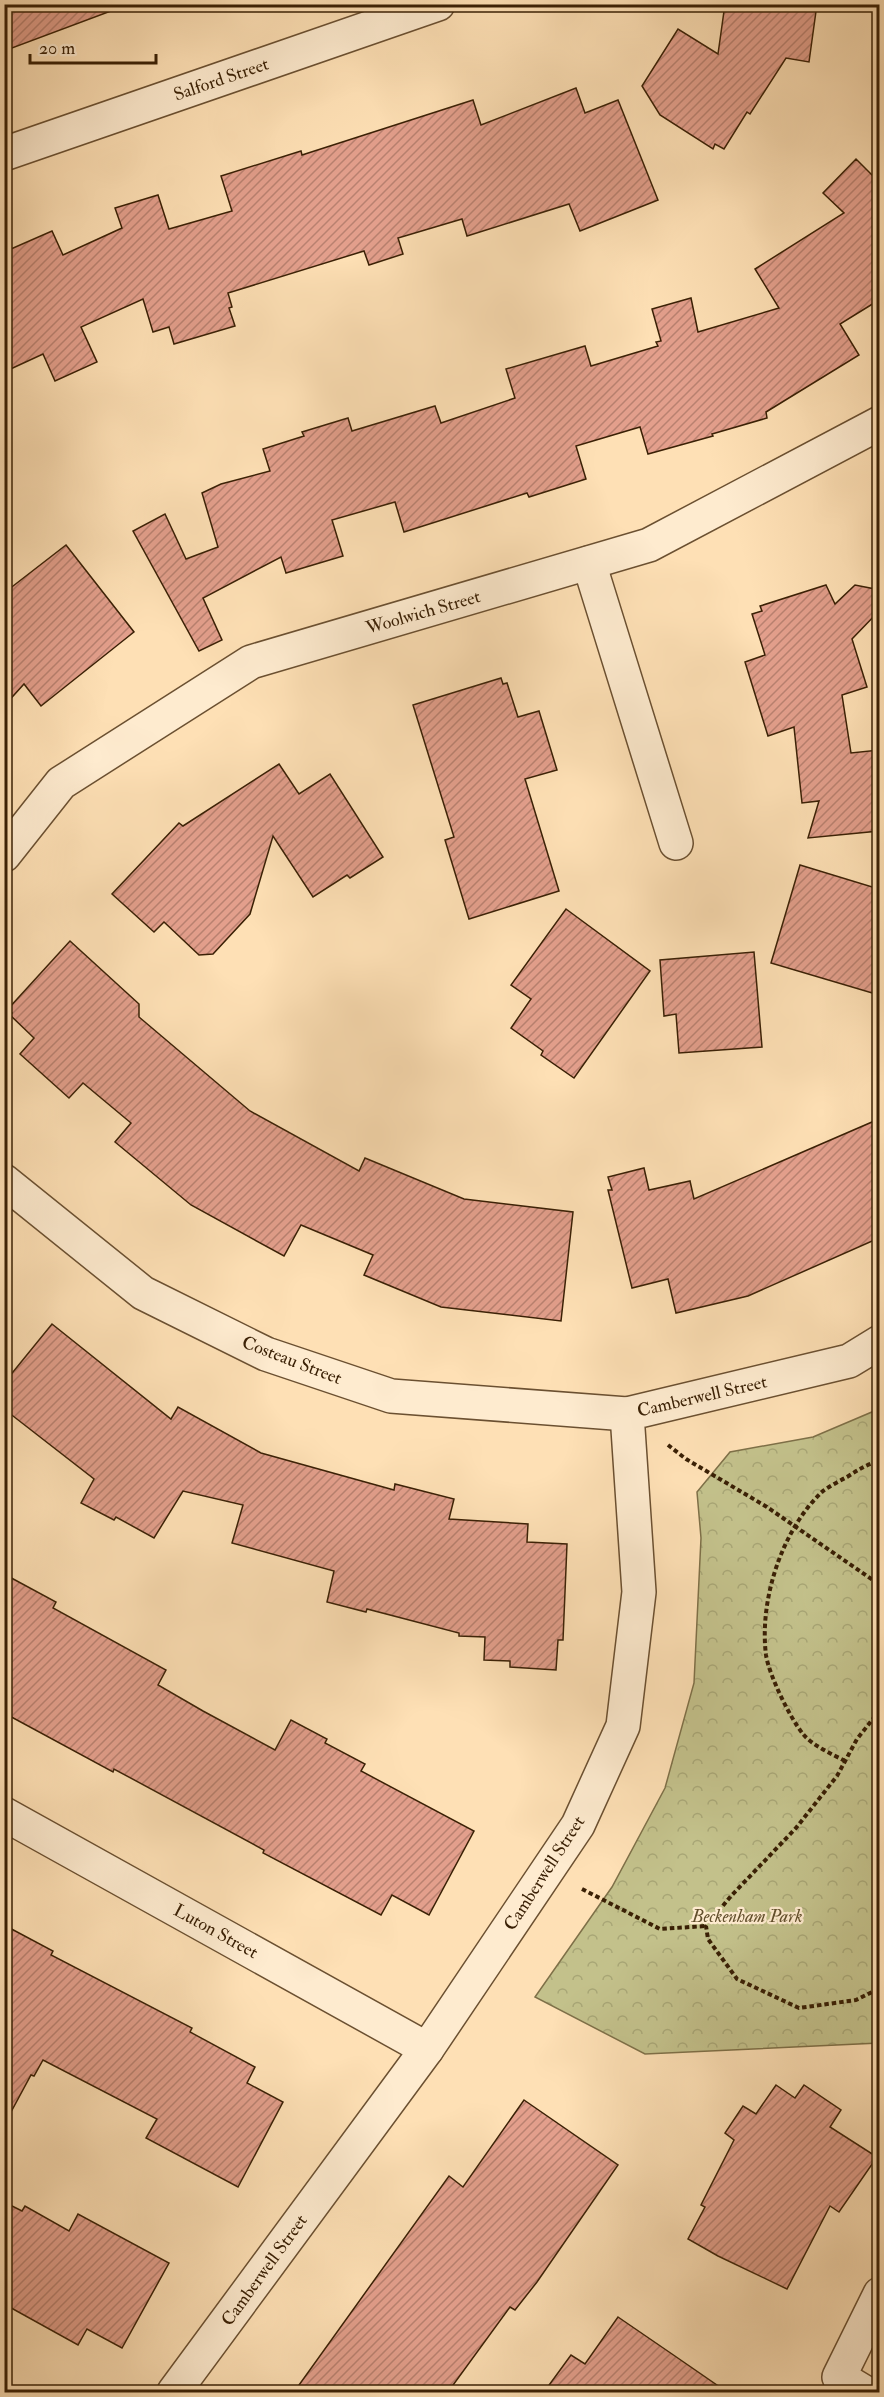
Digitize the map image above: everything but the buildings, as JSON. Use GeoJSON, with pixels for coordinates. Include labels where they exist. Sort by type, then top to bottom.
{"type":"FeatureCollection","features":[{"type":"Feature","properties":{"kind":"street","name":"Salford Street"},"geometry":{"type":"LineString","coordinates":[[4,154],[438,4]]}},
{"type":"Feature","properties":{"kind":"street","name":"Woolwich Street"},"geometry":{"type":"LineString","coordinates":[[4,855],[61,783],[251,662],[649,545],[879,423]]}},
{"type":"Feature","properties":{"kind":"street"},"geometry":{"type":"LineString","coordinates":[[589,563],[676,843]]}},
{"type":"Feature","properties":{"kind":"street","name":"Costeau Street"},"geometry":{"type":"LineString","coordinates":[[4,1181],[143,1293],[266,1354],[391,1396],[627,1414]]}},
{"type":"Feature","properties":{"kind":"street","name":"Camberwell Street"},"geometry":{"type":"LineString","coordinates":[[174,2392],[427,2049],[578,1825],[623,1726],[639,1592],[627,1414],[849,1361],[879,1342]]}},
{"type":"Feature","properties":{"kind":"street","name":"Luton Street"},"geometry":{"type":"LineString","coordinates":[[4,1814],[427,2049]]}},
{"type":"Feature","properties":{"kind":"street"},"geometry":{"type":"LineString","coordinates":[[852,2385],[879,2294]]}},
{"type":"Feature","properties":{"kind":"path"},"geometry":{"type":"LineString","coordinates":[[627,1414],[686,1459],[767,1507],[879,1585]]}},
{"type":"Feature","properties":{"kind":"path"},"geometry":{"type":"LineString","coordinates":[[845,1761],[827,1752],[804,1734],[782,1699],[766,1656],[766,1610],[775,1565],[795,1527],[824,1491],[868,1464],[879,1461]]}},
{"type":"Feature","properties":{"kind":"path"},"geometry":{"type":"LineString","coordinates":[[547,1870],[660,1929],[706,1926],[731,1896],[796,1828],[837,1776],[857,1739],[879,1710]]}},
{"type":"Feature","properties":{"kind":"path"},"geometry":{"type":"LineString","coordinates":[[706,1926],[708,1939],[737,1979],[799,2008],[856,2000],[879,1988]]}},
{"type":"Feature","properties":{"kind":"green space","name":"Beckenham Park"},"geometry":{"type":"Polygon","coordinates":[[[879,1409],[879,2043],[645,2054],[535,1997],[612,1887],[665,1788],[694,1683],[701,1538],[697,1492],[730,1452],[813,1437],[879,1409]]]}}]}
